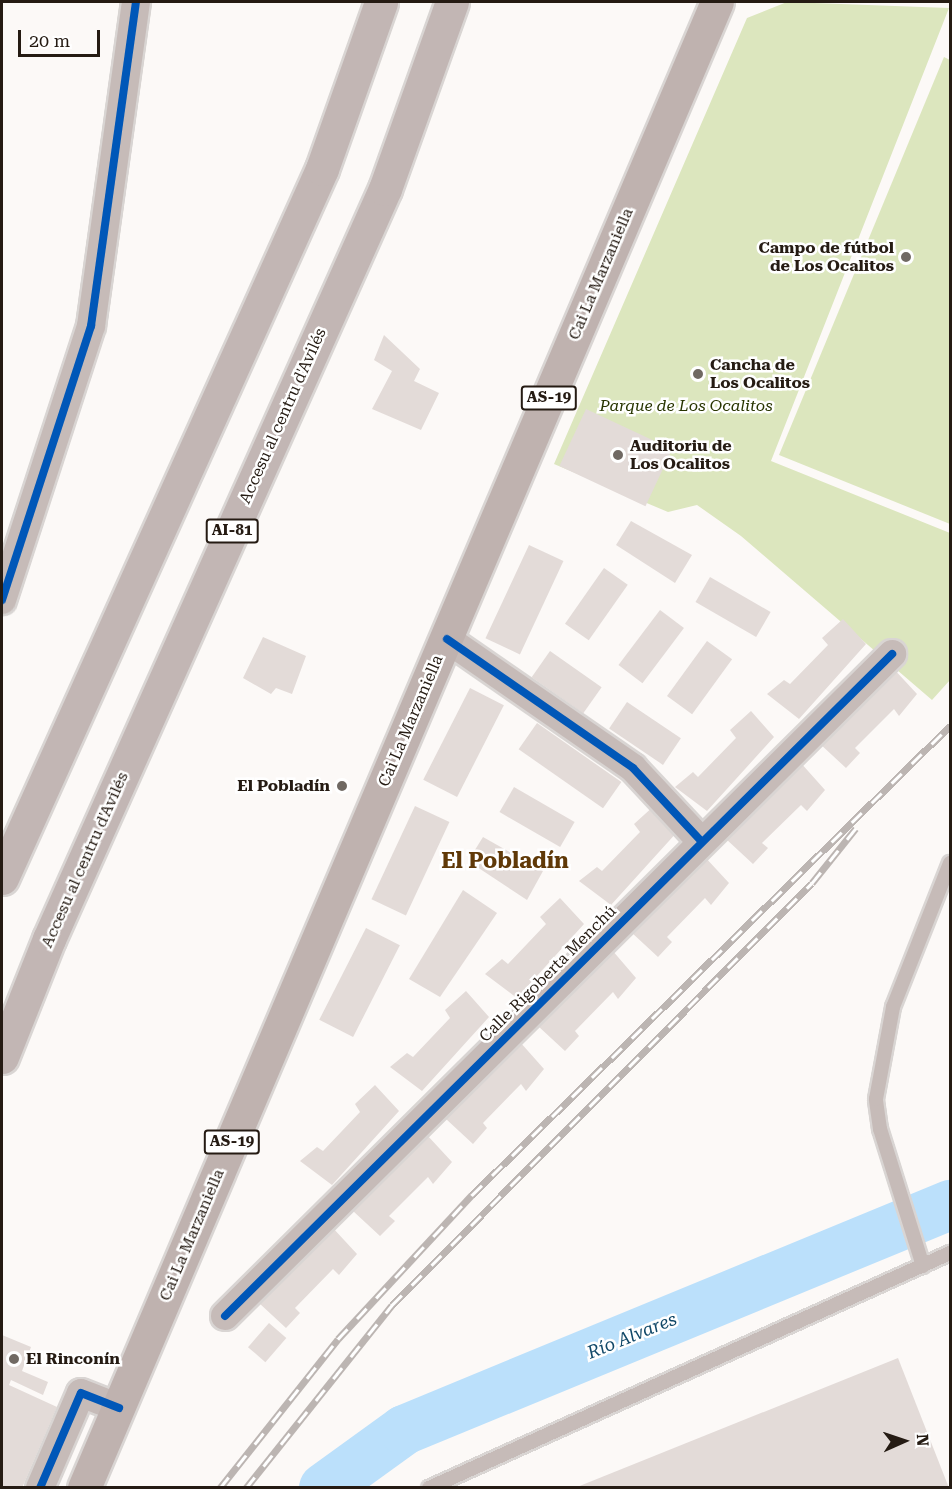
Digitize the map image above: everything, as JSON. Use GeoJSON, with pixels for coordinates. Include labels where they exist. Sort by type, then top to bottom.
{"type":"FeatureCollection","features":[{"type":"Feature","properties":{"kind":"highway"},"geometry":{"type":"LineString","coordinates":[[2,878],[322,169],[381,2]]}},
{"type":"Feature","properties":{"kind":"highway","name":"Accesu al centru d'Avilés"},"geometry":{"type":"LineString","coordinates":[[2,1057],[58,918],[385,189],[452,2]]}},
{"type":"Feature","properties":{"kind":"main road","name":"Cai La Marzaniella"},"geometry":{"type":"LineString","coordinates":[[84,1488],[717,2]]}},
{"type":"Feature","properties":{"kind":"street"},"geometry":{"type":"LineString","coordinates":[[2,600],[91,326],[136,2]]}},
{"type":"Feature","properties":{"kind":"street"},"geometry":{"type":"LineString","coordinates":[[447,639],[633,768],[701,841]]}},
{"type":"Feature","properties":{"kind":"street","name":"Calle Rigoberta Menchú"},"geometry":{"type":"LineString","coordinates":[[225,1316],[701,841],[892,654]]}},
{"type":"Feature","properties":{"kind":"street"},"geometry":{"type":"LineString","coordinates":[[40,1488],[81,1393],[119,1408]]}},
{"type":"Feature","properties":{"kind":"lane"},"geometry":{"type":"LineString","coordinates":[[922,1265],[880,1129],[876,1099],[893,1007],[951,863]]}},
{"type":"Feature","properties":{"kind":"lane"},"geometry":{"type":"LineString","coordinates":[[429,1488],[951,1253]]}},
{"type":"Feature","properties":{"kind":"green space","name":"Parque de Los Ocalitos"},"geometry":{"type":"Polygon","coordinates":[[[787,2],[949,8],[771,461],[950,533],[950,680],[932,700],[741,536],[697,505],[668,512],[554,464],[747,18],[787,2]]]}},
{"type":"Feature","properties":{"kind":"green space","name":"Campo de fútbol de Los Ocalitos"},"geometry":{"type":"Polygon","coordinates":[[[944,57],[950,60],[950,524],[779,455],[944,57]]]}},
{"type":"Feature","properties":{"kind":"building"},"geometry":{"type":"Polygon","coordinates":[[[384,335],[420,369],[414,381],[439,393],[421,430],[372,409],[392,371],[374,360],[384,335]]]}},
{"type":"Feature","properties":{"kind":"building","name":"Auditoriu de Los Ocalitos"},"geometry":{"type":"Polygon","coordinates":[[[586,409],[672,449],[645,506],[559,466],[586,409]]]}},
{"type":"Feature","properties":{"kind":"building"},"geometry":{"type":"Polygon","coordinates":[[[631,521],[692,555],[675,583],[616,545],[631,521]]]}},
{"type":"Feature","properties":{"kind":"building"},"geometry":{"type":"Polygon","coordinates":[[[529,545],[563,561],[520,654],[485,638],[529,545]]]}},
{"type":"Feature","properties":{"kind":"building"},"geometry":{"type":"Polygon","coordinates":[[[604,568],[628,585],[589,640],[565,624],[604,568]]]}},
{"type":"Feature","properties":{"kind":"building"},"geometry":{"type":"Polygon","coordinates":[[[710,577],[771,612],[756,637],[696,602],[710,577]]]}},
{"type":"Feature","properties":{"kind":"building"},"geometry":{"type":"Polygon","coordinates":[[[660,610],[684,628],[642,683],[618,665],[660,610]]]}},
{"type":"Feature","properties":{"kind":"building"},"geometry":{"type":"Polygon","coordinates":[[[843,619],[866,644],[799,719],[767,694],[784,680],[790,684],[828,645],[822,638],[843,619]]]}},
{"type":"Feature","properties":{"kind":"building"},"geometry":{"type":"Polygon","coordinates":[[[263,637],[306,656],[292,694],[276,688],[271,694],[243,678],[263,637]]]}},
{"type":"Feature","properties":{"kind":"building"},"geometry":{"type":"Polygon","coordinates":[[[707,641],[732,659],[692,714],[667,696],[707,641]]]}},
{"type":"Feature","properties":{"kind":"building"},"geometry":{"type":"Polygon","coordinates":[[[550,651],[602,687],[583,713],[532,677],[550,651]]]}},
{"type":"Feature","properties":{"kind":"building"},"geometry":{"type":"Polygon","coordinates":[[[892,667],[917,694],[899,716],[894,709],[855,748],[860,753],[846,768],[819,743],[892,667]]]}},
{"type":"Feature","properties":{"kind":"building"},"geometry":{"type":"Polygon","coordinates":[[[470,688],[504,705],[457,797],[423,780],[470,688]]]}},
{"type":"Feature","properties":{"kind":"building"},"geometry":{"type":"Polygon","coordinates":[[[627,702],[681,738],[663,765],[609,729],[627,702]]]}},
{"type":"Feature","properties":{"kind":"building"},"geometry":{"type":"Polygon","coordinates":[[[751,711],[774,737],[707,811],[675,787],[693,772],[698,777],[736,738],[730,730],[751,711]]]}},
{"type":"Feature","properties":{"kind":"building"},"geometry":{"type":"Polygon","coordinates":[[[537,723],[621,782],[603,808],[519,749],[537,723]]]}},
{"type":"Feature","properties":{"kind":"building"},"geometry":{"type":"Polygon","coordinates":[[[800,762],[825,790],[807,811],[801,805],[762,843],[768,848],[753,864],[726,839],[800,762]]]}},
{"type":"Feature","properties":{"kind":"building"},"geometry":{"type":"Polygon","coordinates":[[[514,787],[575,822],[560,847],[500,812],[514,787]]]}},
{"type":"Feature","properties":{"kind":"building"},"geometry":{"type":"Polygon","coordinates":[[[655,805],[678,831],[611,905],[579,881],[597,867],[602,871],[640,832],[634,824],[655,805]]]}},
{"type":"Feature","properties":{"kind":"building"},"geometry":{"type":"Polygon","coordinates":[[[415,806],[449,822],[406,915],[371,899],[415,806]]]}},
{"type":"Feature","properties":{"kind":"building"},"geometry":{"type":"Polygon","coordinates":[[[483,837],[543,871],[527,900],[468,861],[483,837]]]}},
{"type":"Feature","properties":{"kind":"building"},"geometry":{"type":"Polygon","coordinates":[[[704,856],[729,883],[711,905],[705,898],[667,937],[672,942],[658,957],[631,932],[704,856]]]}},
{"type":"Feature","properties":{"kind":"building"},"geometry":{"type":"Polygon","coordinates":[[[463,890],[497,913],[440,997],[409,979],[463,890]]]}},
{"type":"Feature","properties":{"kind":"building"},"geometry":{"type":"Polygon","coordinates":[[[560,898],[584,924],[517,998],[485,974],[502,959],[508,964],[546,924],[540,917],[560,898]]]}},
{"type":"Feature","properties":{"kind":"building"},"geometry":{"type":"Polygon","coordinates":[[[366,928],[400,945],[353,1037],[319,1020],[366,928]]]}},
{"type":"Feature","properties":{"kind":"building"},"geometry":{"type":"Polygon","coordinates":[[[612,950],[636,978],[618,999],[613,992],[575,1031],[579,1036],[565,1051],[538,1026],[612,950]]]}},
{"type":"Feature","properties":{"kind":"building"},"geometry":{"type":"Polygon","coordinates":[[[466,991],[489,1017],[422,1091],[390,1067],[407,1053],[413,1057],[450,1018],[445,1010],[466,991]]]}},
{"type":"Feature","properties":{"kind":"building"},"geometry":{"type":"Polygon","coordinates":[[[520,1042],[544,1069],[526,1091],[521,1084],[483,1123],[487,1128],[473,1144],[446,1119],[520,1042]]]}},
{"type":"Feature","properties":{"kind":"building"},"geometry":{"type":"Polygon","coordinates":[[[375,1085],[399,1111],[332,1185],[300,1161],[317,1147],[323,1151],[360,1112],[355,1104],[375,1085]]]}},
{"type":"Feature","properties":{"kind":"building"},"geometry":{"type":"Polygon","coordinates":[[[427,1135],[452,1162],[433,1184],[428,1177],[389,1216],[395,1221],[380,1236],[353,1211],[427,1135]]]}},
{"type":"Feature","properties":{"kind":"building"},"geometry":{"type":"Polygon","coordinates":[[[332,1227],[357,1254],[339,1275],[333,1269],[295,1308],[300,1313],[286,1328],[259,1303],[332,1227]]]}},
{"type":"Feature","properties":{"kind":"building"},"geometry":{"type":"Polygon","coordinates":[[[269,1323],[286,1338],[265,1362],[248,1347],[269,1323]]]}},
{"type":"Feature","properties":{"kind":"building"},"geometry":{"type":"Polygon","coordinates":[[[2,1335],[31,1347],[22,1371],[48,1382],[43,1395],[11,1380],[9,1385],[57,1407],[22,1488],[2,1488],[2,1335]]]}},
{"type":"Feature","properties":{"kind":"building"},"geometry":{"type":"Polygon","coordinates":[[[898,1358],[949,1488],[577,1488],[577,1487],[898,1358]]]}},
{"type":"Feature","properties":{"kind":"waterway","name":"Río Alvares"},"geometry":{"type":"LineString","coordinates":[[324,1488],[404,1430],[950,1205]]}},
{"type":"Feature","properties":{"kind":"railway"},"geometry":{"type":"LineString","coordinates":[[220,1488],[338,1339],[472,1195],[950,726]]}},
{"type":"Feature","properties":{"kind":"railway"},"geometry":{"type":"LineString","coordinates":[[246,1488],[392,1305],[812,883],[856,828]]}},
{"type":"Feature","properties":{"kind":"cycle path"},"geometry":{"type":"LineString","coordinates":[[2,600],[91,326],[136,2]]}},
{"type":"Feature","properties":{"kind":"cycle path"},"geometry":{"type":"LineString","coordinates":[[447,639],[633,768],[701,841]]}},
{"type":"Feature","properties":{"kind":"cycle path"},"geometry":{"type":"LineString","coordinates":[[225,1316],[892,654]]}},
{"type":"Feature","properties":{"kind":"cycle path"},"geometry":{"type":"LineString","coordinates":[[40,1488],[81,1393],[119,1408]]}},
{"type":"Feature","properties":{"kind":"place","name":"Campo de fútbol de Los Ocalitos"},"geometry":{"type":"Point","coordinates":[906,257]}},
{"type":"Feature","properties":{"kind":"place","name":"Cancha de Los Ocalitos"},"geometry":{"type":"Point","coordinates":[698,374]}},
{"type":"Feature","properties":{"kind":"place","name":"Auditoriu de Los Ocalitos"},"geometry":{"type":"Point","coordinates":[618,455]}},
{"type":"Feature","properties":{"kind":"place","name":"El Pobladín"},"geometry":{"type":"Point","coordinates":[342,786]}},
{"type":"Feature","properties":{"kind":"place","name":"El Rinconín"},"geometry":{"type":"Point","coordinates":[14,1359]}},
{"type":"Feature","properties":{"kind":"district","name":"El Pobladín"},"geometry":{"type":"Point","coordinates":[505,861]}}]}
